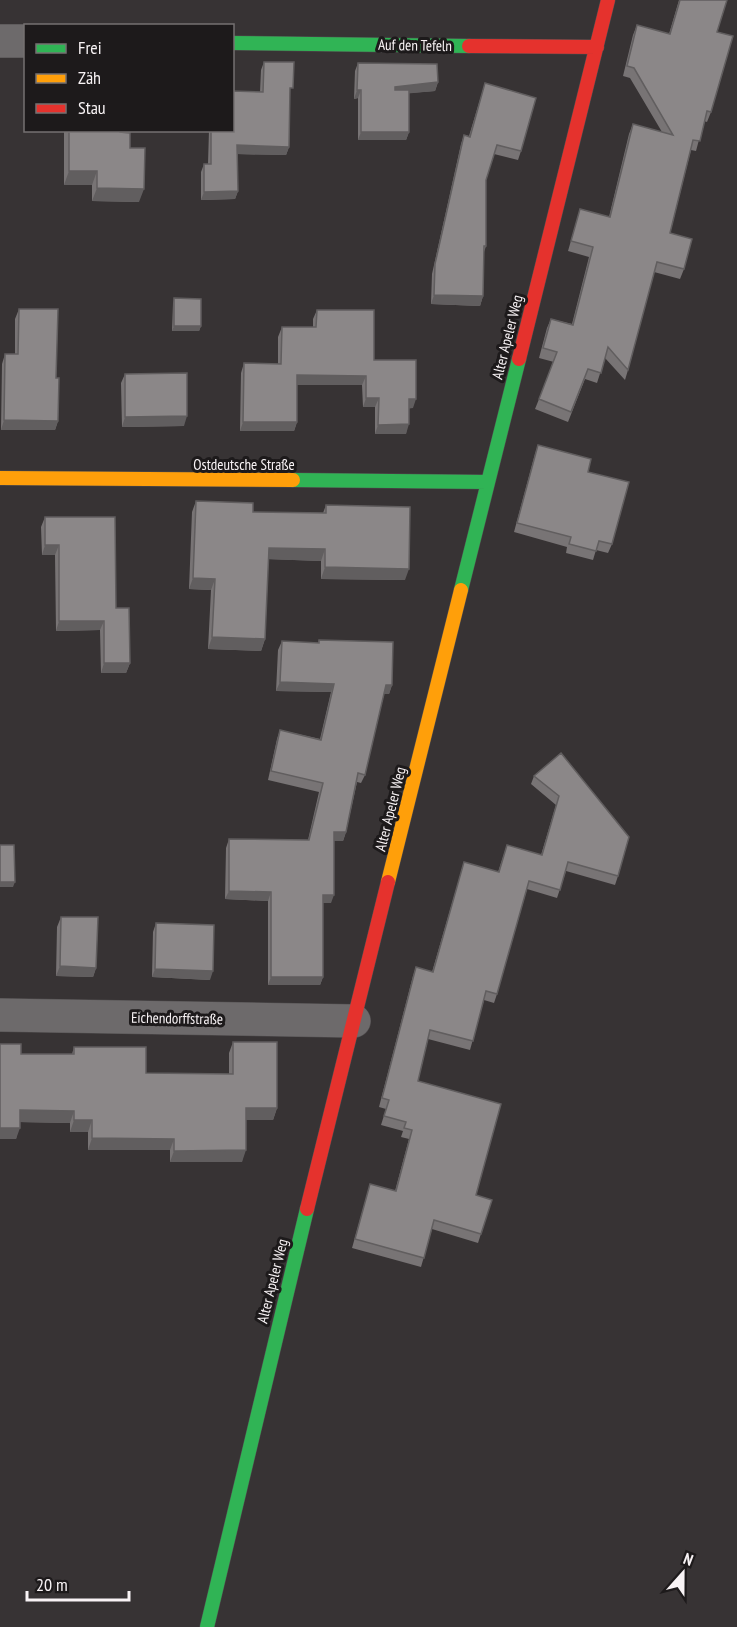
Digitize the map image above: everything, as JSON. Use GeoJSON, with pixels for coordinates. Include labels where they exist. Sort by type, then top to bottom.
{"type":"FeatureCollection","features":[{"type":"Feature","properties":{"kind":"street","name":"Alter Apeler Weg"},"geometry":{"type":"LineString","coordinates":[[207,1627],[289,1281],[608,0]]}},
{"type":"Feature","properties":{"kind":"street"},"geometry":{"type":"LineString","coordinates":[[0,41],[24,41]]}},
{"type":"Feature","properties":{"kind":"street","name":"Auf den Tefeln"},"geometry":{"type":"LineString","coordinates":[[234,43],[597,47]]}},
{"type":"Feature","properties":{"kind":"street","name":"Ostdeutsche Straße"},"geometry":{"type":"LineString","coordinates":[[0,478],[488,482]]}},
{"type":"Feature","properties":{"kind":"street","name":"Eichendorffstraße"},"geometry":{"type":"LineString","coordinates":[[0,1015],[354,1021]]}},
{"type":"Feature","properties":{"kind":"building"},"geometry":{"type":"Polygon","coordinates":[[[680,0],[727,0],[717,32],[733,36],[711,112],[707,111],[700,141],[693,140],[670,233],[692,239],[684,269],[657,262],[628,370],[608,347],[601,373],[588,369],[571,412],[539,399],[557,352],[543,348],[551,319],[573,325],[593,247],[571,241],[580,209],[610,217],[633,124],[673,135],[634,68],[627,66],[637,25],[670,34],[680,0]]]}},
{"type":"Feature","properties":{"kind":"building"},"geometry":{"type":"Polygon","coordinates":[[[264,62],[294,62],[293,88],[290,88],[289,147],[237,145],[238,191],[204,192],[204,164],[211,164],[211,132],[234,132],[234,91],[263,92],[264,62]]]}},
{"type":"Feature","properties":{"kind":"building"},"geometry":{"type":"Polygon","coordinates":[[[358,63],[437,64],[438,82],[395,87],[395,90],[409,90],[409,132],[361,132],[361,90],[357,90],[358,63]]]}},
{"type":"Feature","properties":{"kind":"building"},"geometry":{"type":"Polygon","coordinates":[[[485,83],[536,98],[521,151],[497,145],[486,180],[483,296],[434,295],[435,264],[464,135],[470,137],[485,83]]]}},
{"type":"Feature","properties":{"kind":"building"},"geometry":{"type":"Polygon","coordinates":[[[69,132],[130,133],[130,148],[145,148],[144,189],[97,188],[97,171],[69,171],[69,132]]]}},
{"type":"Feature","properties":{"kind":"building"},"geometry":{"type":"Polygon","coordinates":[[[174,298],[201,299],[201,326],[174,326],[174,298]]]}},
{"type":"Feature","properties":{"kind":"building"},"geometry":{"type":"Polygon","coordinates":[[[19,309],[58,309],[56,378],[59,378],[58,421],[4,420],[5,354],[18,354],[19,309]]]}},
{"type":"Feature","properties":{"kind":"building"},"geometry":{"type":"Polygon","coordinates":[[[317,310],[374,310],[374,360],[416,360],[416,399],[409,399],[409,424],[378,425],[379,398],[366,398],[366,376],[297,375],[297,422],[243,422],[244,363],[281,364],[282,327],[316,327],[317,310]]]}},
{"type":"Feature","properties":{"kind":"building"},"geometry":{"type":"Polygon","coordinates":[[[187,373],[187,416],[125,417],[125,374],[187,373]]]}},
{"type":"Feature","properties":{"kind":"building"},"geometry":{"type":"Polygon","coordinates":[[[538,445],[591,459],[588,472],[629,482],[612,544],[599,541],[596,551],[569,544],[571,537],[517,523],[538,445]]]}},
{"type":"Feature","properties":{"kind":"building"},"geometry":{"type":"Polygon","coordinates":[[[196,501],[253,503],[253,512],[326,513],[326,505],[410,507],[409,569],[325,567],[325,549],[269,548],[265,639],[212,637],[215,579],[193,578],[196,501]]]}},
{"type":"Feature","properties":{"kind":"building"},"geometry":{"type":"Polygon","coordinates":[[[45,517],[115,517],[116,608],[129,608],[130,663],[104,663],[104,621],[59,621],[59,545],[45,545],[45,517]]]}},
{"type":"Feature","properties":{"kind":"building"},"geometry":{"type":"Polygon","coordinates":[[[319,640],[393,642],[392,685],[386,685],[365,775],[358,773],[346,832],[334,832],[334,895],[323,895],[323,977],[271,977],[271,892],[229,891],[229,839],[309,840],[323,783],[271,771],[280,730],[321,740],[334,684],[280,682],[282,641],[319,643],[319,640]]]}},
{"type":"Feature","properties":{"kind":"building"},"geometry":{"type":"Polygon","coordinates":[[[561,753],[629,837],[618,876],[568,862],[560,890],[529,881],[497,994],[486,991],[473,1041],[430,1030],[418,1081],[501,1104],[476,1195],[492,1200],[481,1234],[434,1220],[424,1258],[355,1239],[370,1184],[396,1191],[412,1130],[404,1128],[406,1122],[384,1116],[389,1100],[382,1098],[416,967],[433,972],[464,862],[499,872],[507,845],[542,855],[559,796],[534,776],[561,753]]]}},
{"type":"Feature","properties":{"kind":"building"},"geometry":{"type":"Polygon","coordinates":[[[0,845],[14,845],[15,882],[0,882],[0,845]]]}},
{"type":"Feature","properties":{"kind":"building"},"geometry":{"type":"Polygon","coordinates":[[[61,917],[98,917],[96,968],[60,966],[61,917]]]}},
{"type":"Feature","properties":{"kind":"building"},"geometry":{"type":"Polygon","coordinates":[[[156,923],[214,925],[213,971],[155,969],[156,923]]]}},
{"type":"Feature","properties":{"kind":"building"},"geometry":{"type":"Polygon","coordinates":[[[233,1042],[277,1042],[277,1108],[246,1108],[246,1150],[174,1151],[174,1139],[92,1138],[92,1120],[74,1120],[74,1111],[20,1110],[20,1128],[0,1128],[0,1044],[21,1044],[21,1054],[74,1054],[74,1047],[146,1047],[146,1073],[233,1074],[233,1042]]]}},
{"type":"Feature","properties":{"kind":"traffic: fast"},"geometry":{"type":"LineString","coordinates":[[234,43],[469,46]]}},
{"type":"Feature","properties":{"kind":"traffic: fast"},"geometry":{"type":"LineString","coordinates":[[461,590],[519,359]]}},
{"type":"Feature","properties":{"kind":"traffic: fast"},"geometry":{"type":"LineString","coordinates":[[293,480],[488,482]]}},
{"type":"Feature","properties":{"kind":"traffic: fast"},"geometry":{"type":"LineString","coordinates":[[207,1627],[307,1209]]}},
{"type":"Feature","properties":{"kind":"traffic: slow"},"geometry":{"type":"LineString","coordinates":[[0,478],[293,480]]}},
{"type":"Feature","properties":{"kind":"traffic: slow"},"geometry":{"type":"LineString","coordinates":[[388,882],[461,590]]}},
{"type":"Feature","properties":{"kind":"traffic: jam"},"geometry":{"type":"LineString","coordinates":[[519,359],[608,0]]}},
{"type":"Feature","properties":{"kind":"traffic: jam"},"geometry":{"type":"LineString","coordinates":[[469,46],[597,47]]}},
{"type":"Feature","properties":{"kind":"traffic: jam"},"geometry":{"type":"LineString","coordinates":[[307,1209],[388,882]]}}]}
